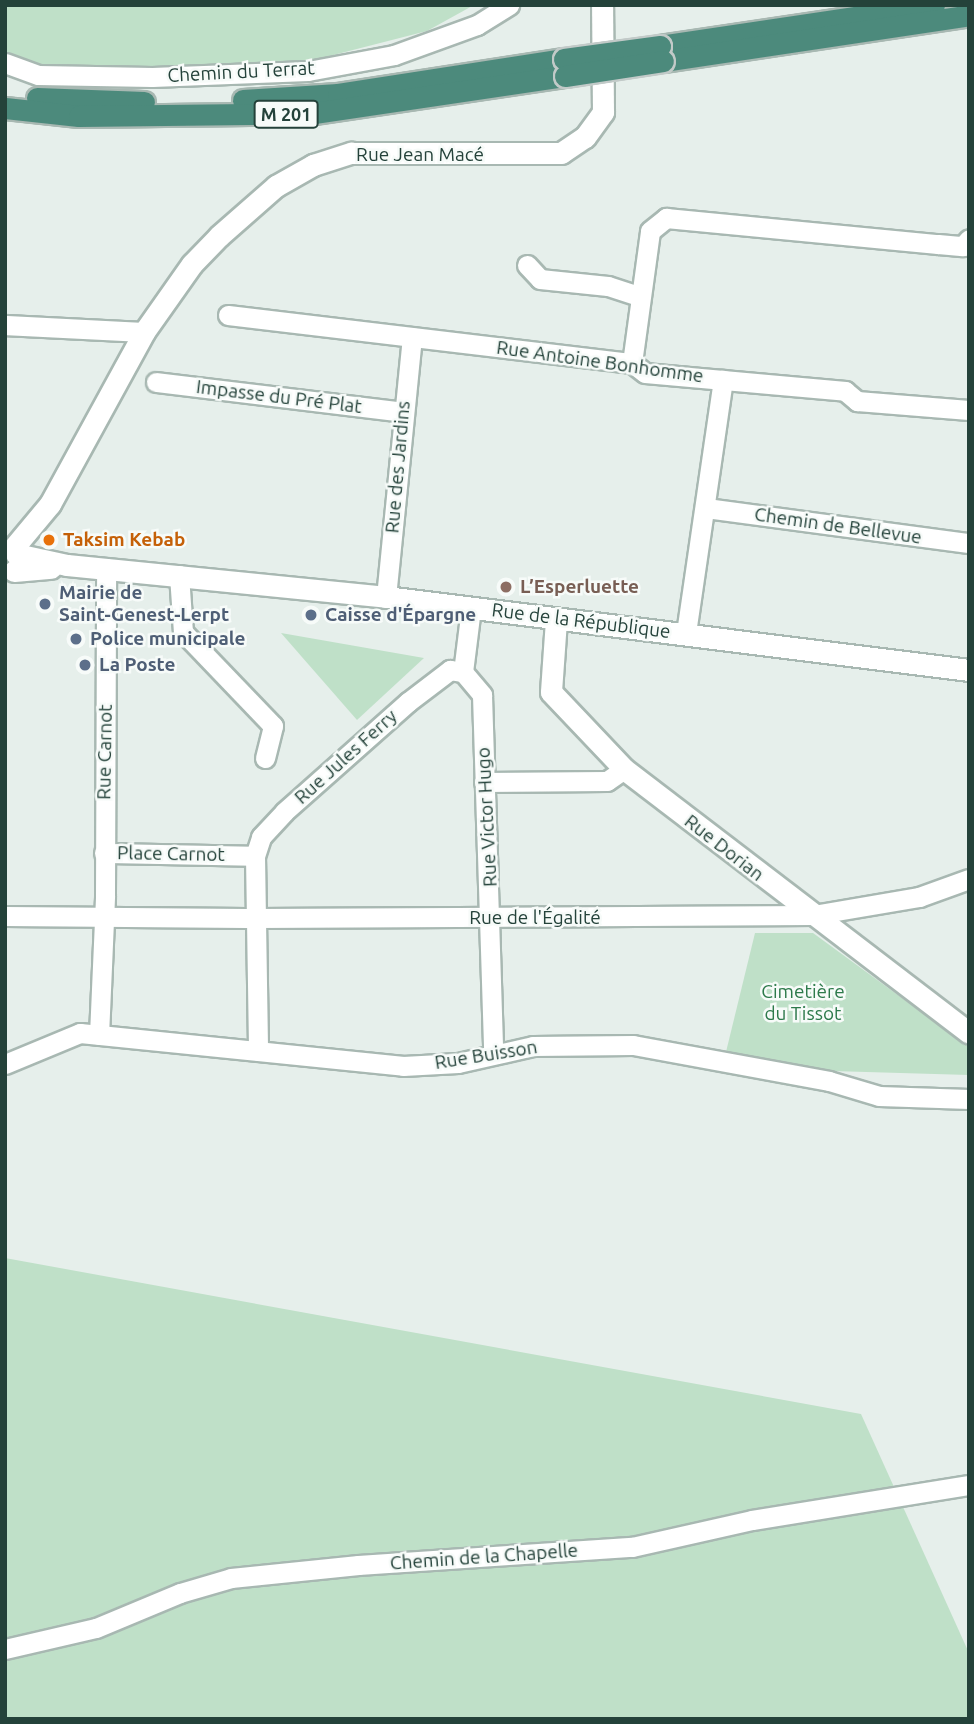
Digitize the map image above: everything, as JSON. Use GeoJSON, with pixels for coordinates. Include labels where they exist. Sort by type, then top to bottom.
{"type":"FeatureCollection","features":[{"type":"Feature","properties":{"kind":"highway","name":"M 201"},"geometry":{"type":"LineString","coordinates":[[5,108],[79,116],[314,113],[934,5]]}},
{"type":"Feature","properties":{"kind":"highway","name":"M 201"},"geometry":{"type":"LineString","coordinates":[[662,53],[969,15]]}},
{"type":"Feature","properties":{"kind":"highway","name":"M 201"},"geometry":{"type":"LineString","coordinates":[[5,94],[162,102],[264,100],[564,68]]}},
{"type":"Feature","properties":{"kind":"main road","name":"Rue Jean Macé"},"geometry":{"type":"LineString","coordinates":[[10,553],[40,515],[144,332],[192,264],[219,236],[276,186],[313,165],[351,153],[561,153],[585,137],[603,112],[602,5]]}},
{"type":"Feature","properties":{"kind":"main road","name":"Rue de la République"},"geometry":{"type":"LineString","coordinates":[[10,553],[67,565],[386,597],[969,670]]}},
{"type":"Feature","properties":{"kind":"main road","name":"Rue Dorian"},"geometry":{"type":"LineString","coordinates":[[556,620],[551,692],[624,769],[969,1032]]}},
{"type":"Feature","properties":{"kind":"street","name":"Chemin du Terrat"},"geometry":{"type":"LineString","coordinates":[[5,63],[38,75],[308,71],[394,55],[477,25],[509,5]]}},
{"type":"Feature","properties":{"kind":"street"},"geometry":{"type":"LineString","coordinates":[[632,363],[639,296],[650,231],[666,218],[963,246],[969,239]]}},
{"type":"Feature","properties":{"kind":"street"},"geometry":{"type":"LineString","coordinates":[[527,265],[540,279],[608,286],[639,296]]}},
{"type":"Feature","properties":{"kind":"street","name":"Rue Antoine Bonhomme"},"geometry":{"type":"LineString","coordinates":[[228,315],[632,363],[645,373],[845,391],[858,401],[969,410]]}},
{"type":"Feature","properties":{"kind":"street"},"geometry":{"type":"LineString","coordinates":[[5,325],[144,332]]}},
{"type":"Feature","properties":{"kind":"street","name":"Rue des Jardins"},"geometry":{"type":"LineString","coordinates":[[386,597],[412,337]]}},
{"type":"Feature","properties":{"kind":"street"},"geometry":{"type":"LineString","coordinates":[[686,633],[723,380]]}},
{"type":"Feature","properties":{"kind":"street","name":"Impasse du Pré Plat"},"geometry":{"type":"LineString","coordinates":[[156,382],[403,412]]}},
{"type":"Feature","properties":{"kind":"street","name":"Chemin de Bellevue"},"geometry":{"type":"LineString","coordinates":[[706,508],[969,543]]}},
{"type":"Feature","properties":{"kind":"street","name":"Rue Carnot"},"geometry":{"type":"LineString","coordinates":[[103,853],[106,568]]}},
{"type":"Feature","properties":{"kind":"street"},"geometry":{"type":"LineString","coordinates":[[179,575],[183,632],[273,726],[265,758]]}},
{"type":"Feature","properties":{"kind":"street"},"geometry":{"type":"LineString","coordinates":[[456,671],[471,608]]}},
{"type":"Feature","properties":{"kind":"street","name":"Rue Victor Hugo"},"geometry":{"type":"LineString","coordinates":[[456,671],[482,695],[491,917],[493,1053]]}},
{"type":"Feature","properties":{"kind":"street","name":"Rue Jules Ferry"},"geometry":{"type":"LineString","coordinates":[[254,856],[261,836],[284,812],[456,671]]}},
{"type":"Feature","properties":{"kind":"street"},"geometry":{"type":"LineString","coordinates":[[484,782],[607,781],[624,769]]}},
{"type":"Feature","properties":{"kind":"street","name":"Place Carnot"},"geometry":{"type":"LineString","coordinates":[[99,1035],[105,916],[103,853],[254,856]]}},
{"type":"Feature","properties":{"kind":"street"},"geometry":{"type":"LineString","coordinates":[[254,856],[252,918],[258,1051]]}},
{"type":"Feature","properties":{"kind":"street","name":"Rue de l'Égalité"},"geometry":{"type":"LineString","coordinates":[[252,918],[813,915],[919,897],[969,879]]}},
{"type":"Feature","properties":{"kind":"street"},"geometry":{"type":"LineString","coordinates":[[5,916],[252,918]]}},
{"type":"Feature","properties":{"kind":"street","name":"Rue Buisson"},"geometry":{"type":"LineString","coordinates":[[5,1064],[80,1033],[403,1066],[458,1063],[533,1046],[633,1045],[862,1090],[879,1096],[969,1099]]}},
{"type":"Feature","properties":{"kind":"street","name":"Chemin de la Chapelle"},"geometry":{"type":"LineString","coordinates":[[5,1649],[96,1628],[180,1593],[232,1578],[358,1565],[632,1547],[752,1520],[969,1485]]}},
{"type":"Feature","properties":{"kind":"green space"},"geometry":{"type":"Polygon","coordinates":[[[5,5],[474,5],[427,31],[310,61],[130,68],[5,64],[5,5]]]}},
{"type":"Feature","properties":{"kind":"green space"},"geometry":{"type":"Polygon","coordinates":[[[281,633],[424,658],[357,720],[281,633]]]}},
{"type":"Feature","properties":{"kind":"green space","name":"Cimetière du Tissot"},"geometry":{"type":"Polygon","coordinates":[[[755,933],[813,933],[969,1047],[969,1075],[832,1071],[726,1052],[755,933]]]}},
{"type":"Feature","properties":{"kind":"green space"},"geometry":{"type":"Polygon","coordinates":[[[5,1258],[861,1414],[969,1653],[969,1719],[5,1719],[5,1258]]]}},
{"type":"Feature","properties":{"kind":"place","name":"Taksim Kebab"},"geometry":{"type":"Point","coordinates":[49,540]}},
{"type":"Feature","properties":{"kind":"place","name":"L’Esperluette"},"geometry":{"type":"Point","coordinates":[506,587]}},
{"type":"Feature","properties":{"kind":"place","name":"Mairie de Saint-Genest-Lerpt"},"geometry":{"type":"Point","coordinates":[45,604]}},
{"type":"Feature","properties":{"kind":"place","name":"Caisse d'Épargne"},"geometry":{"type":"Point","coordinates":[311,615]}},
{"type":"Feature","properties":{"kind":"place","name":"Police municipale"},"geometry":{"type":"Point","coordinates":[76,639]}},
{"type":"Feature","properties":{"kind":"place","name":"La Poste"},"geometry":{"type":"Point","coordinates":[85,665]}}]}
